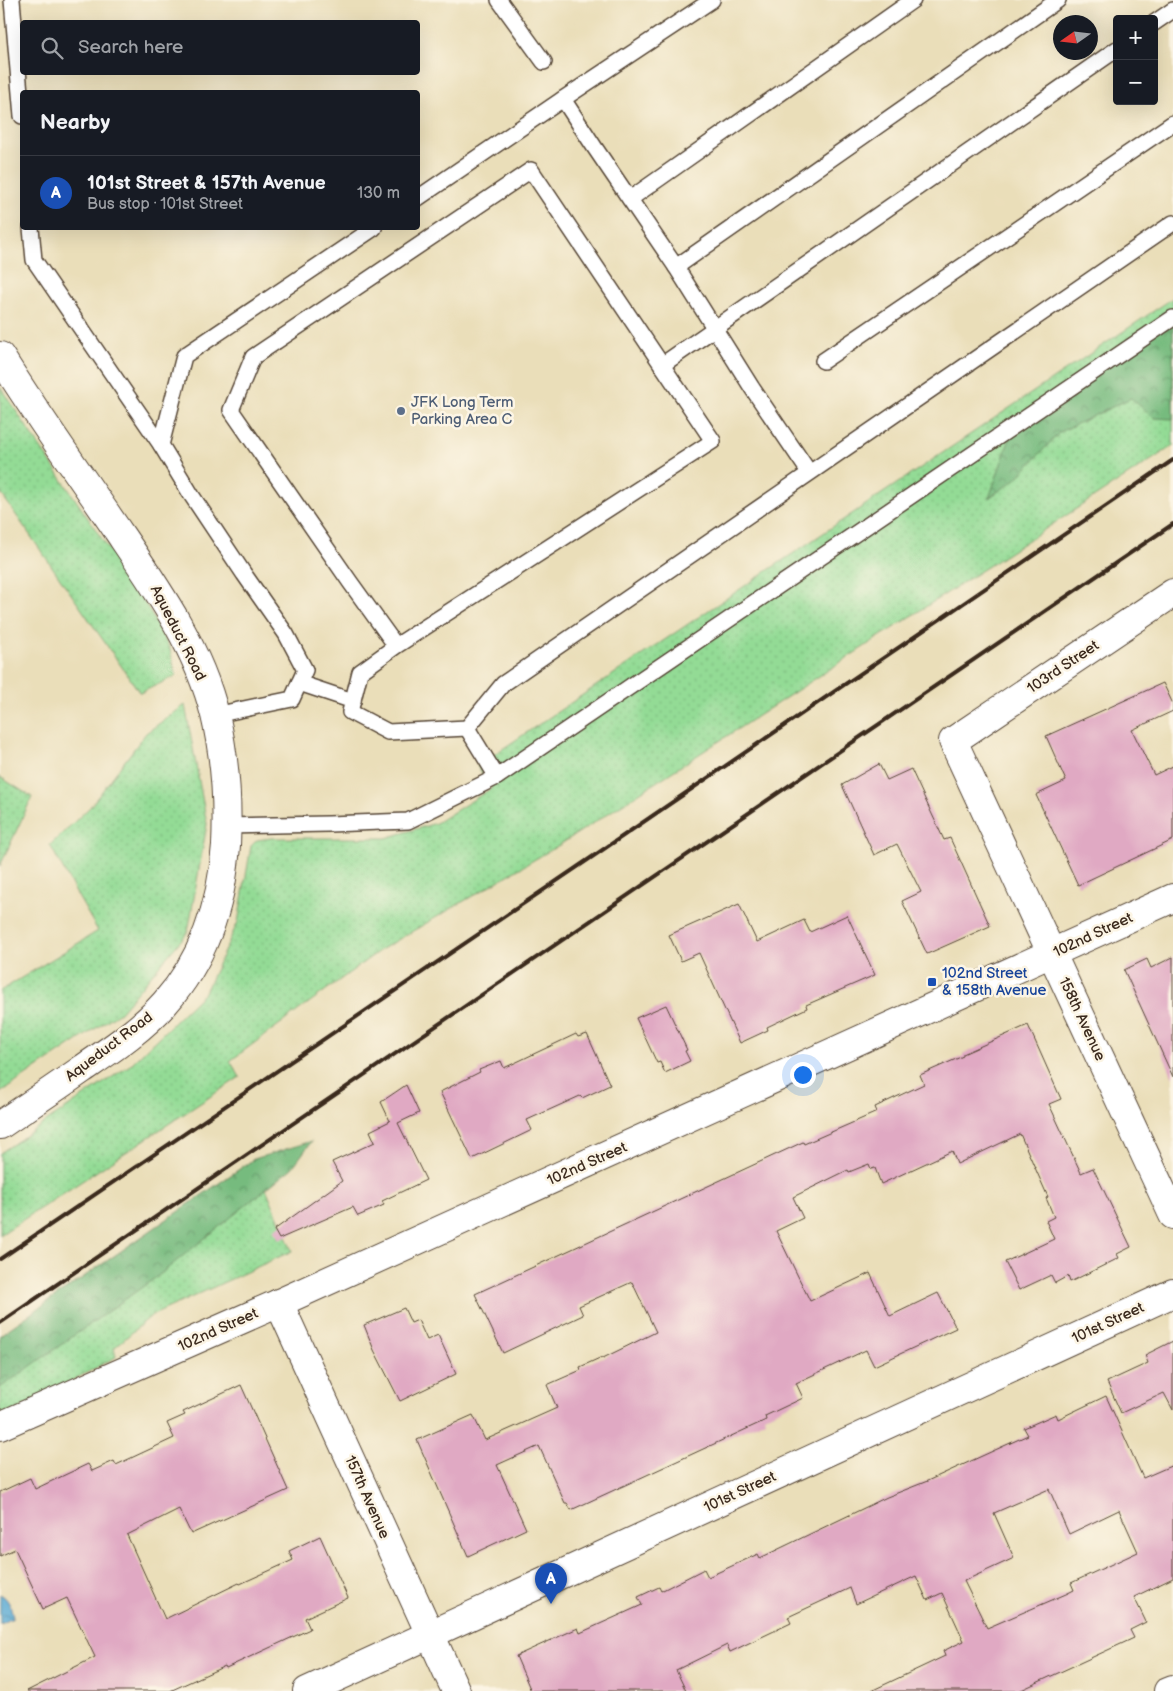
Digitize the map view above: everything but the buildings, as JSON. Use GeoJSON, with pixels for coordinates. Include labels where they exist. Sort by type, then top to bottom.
{"type":"FeatureCollection","features":[{"type":"Feature","properties":{"kind":"street","name":"Aqueduct Road"},"geometry":{"type":"LineString","coordinates":[[0,356],[157,588],[190,651],[204,682],[215,715],[224,765],[227,826],[222,883],[216,909],[200,952],[176,990],[164,1005],[144,1024],[122,1041],[0,1125]]}},
{"type":"Feature","properties":{"kind":"street","name":"103rd Street"},"geometry":{"type":"LineString","coordinates":[[953,741],[1173,593]]}},
{"type":"Feature","properties":{"kind":"street","name":"158th Avenue"},"geometry":{"type":"LineString","coordinates":[[953,741],[1173,1215]]}},
{"type":"Feature","properties":{"kind":"street","name":"102nd Street"},"geometry":{"type":"LineString","coordinates":[[0,1426],[279,1303],[1173,898]]}},
{"type":"Feature","properties":{"kind":"street","name":"101st Street"},"geometry":{"type":"LineString","coordinates":[[307,1691],[1173,1293]]}},
{"type":"Feature","properties":{"kind":"street","name":"157th Avenue"},"geometry":{"type":"LineString","coordinates":[[279,1303],[456,1691]]}},
{"type":"Feature","properties":{"kind":"street"},"geometry":{"type":"LineString","coordinates":[[1168,1691],[1173,1689]]}},
{"type":"Feature","properties":{"kind":"lane"},"geometry":{"type":"LineString","coordinates":[[12,0],[20,93]]}},
{"type":"Feature","properties":{"kind":"lane"},"geometry":{"type":"LineString","coordinates":[[499,0],[544,62]]}},
{"type":"Feature","properties":{"kind":"lane"},"geometry":{"type":"LineString","coordinates":[[420,197],[712,0]]}},
{"type":"Feature","properties":{"kind":"lane"},"geometry":{"type":"LineString","coordinates":[[630,199],[913,0]]}},
{"type":"Feature","properties":{"kind":"lane"},"geometry":{"type":"LineString","coordinates":[[676,267],[1058,0]]}},
{"type":"Feature","properties":{"kind":"lane"},"geometry":{"type":"LineString","coordinates":[[1158,20],[1173,10]]}},
{"type":"Feature","properties":{"kind":"lane"},"geometry":{"type":"LineString","coordinates":[[662,365],[1113,52]]}},
{"type":"Feature","properties":{"kind":"lane"},"geometry":{"type":"LineString","coordinates":[[563,99],[676,267],[752,388],[809,472]]}},
{"type":"Feature","properties":{"kind":"lane"},"geometry":{"type":"LineString","coordinates":[[823,361],[1173,123]]}},
{"type":"Feature","properties":{"kind":"lane"},"geometry":{"type":"LineString","coordinates":[[396,646],[231,410],[253,357],[531,170],[713,441],[396,646],[360,672],[350,712],[388,732],[467,728],[503,684],[1173,223]]}},
{"type":"Feature","properties":{"kind":"lane"},"geometry":{"type":"LineString","coordinates":[[32,230],[34,260],[161,445],[192,496],[286,634],[305,670],[292,699],[215,715]]}},
{"type":"Feature","properties":{"kind":"lane"},"geometry":{"type":"LineString","coordinates":[[161,445],[184,356],[371,230]]}},
{"type":"Feature","properties":{"kind":"lane"},"geometry":{"type":"LineString","coordinates":[[227,826],[408,821],[497,777],[1173,318]]}},
{"type":"Feature","properties":{"kind":"lane"},"geometry":{"type":"LineString","coordinates":[[299,683],[353,701]]}},
{"type":"Feature","properties":{"kind":"lane"},"geometry":{"type":"LineString","coordinates":[[467,728],[497,777]]}},
{"type":"Feature","properties":{"kind":"green space"},"geometry":{"type":"Polygon","coordinates":[[[1173,298],[1173,446],[561,844],[379,951],[230,1061],[240,1077],[0,1235],[0,1153],[130,1065],[205,992],[238,922],[251,846],[257,840],[271,838],[386,838],[436,823],[492,788],[477,766],[1173,298]]]}},
{"type":"Feature","properties":{"kind":"green space"},"geometry":{"type":"Polygon","coordinates":[[[1173,313],[1173,419],[1154,418],[1131,398],[1060,432],[1016,479],[989,498],[1010,438],[1173,313]]]}},
{"type":"Feature","properties":{"kind":"green space"},"geometry":{"type":"Polygon","coordinates":[[[0,387],[145,603],[170,649],[176,676],[140,693],[0,492],[0,387]]]}},
{"type":"Feature","properties":{"kind":"green space"},"geometry":{"type":"Polygon","coordinates":[[[185,705],[207,824],[188,932],[120,1012],[0,1093],[0,991],[98,931],[50,845],[90,807],[146,733],[185,705]]]}},
{"type":"Feature","properties":{"kind":"green space"},"geometry":{"type":"Polygon","coordinates":[[[0,777],[32,797],[0,866],[0,777]]]}},
{"type":"Feature","properties":{"kind":"green space"},"geometry":{"type":"Polygon","coordinates":[[[312,1141],[292,1168],[158,1276],[0,1388],[0,1335],[254,1159],[312,1141]]]}},
{"type":"Feature","properties":{"kind":"green space"},"geometry":{"type":"Polygon","coordinates":[[[254,1159],[292,1251],[151,1316],[114,1348],[116,1357],[0,1419],[0,1335],[254,1159]]]}},
{"type":"Feature","properties":{"kind":"water"},"geometry":{"type":"Polygon","coordinates":[[[0,1594],[8,1601],[13,1618],[0,1624],[0,1594]]]}},
{"type":"Feature","properties":{"kind":"railway"},"geometry":{"type":"LineString","coordinates":[[0,1259],[1173,460]]}},
{"type":"Feature","properties":{"kind":"railway"},"geometry":{"type":"LineString","coordinates":[[0,1323],[1173,524]]}},
{"type":"Feature","properties":{"kind":"place","name":"JFK Long Term Parking Area C"},"geometry":{"type":"Point","coordinates":[401,411]}},
{"type":"Feature","properties":{"kind":"place","name":"102nd Street & 158th Avenue"},"geometry":{"type":"Point","coordinates":[932,982]}},
{"type":"Feature","properties":{"kind":"place","name":"101st Street & 157th Avenue"},"geometry":{"type":"Point","coordinates":[551,1604]}}]}
